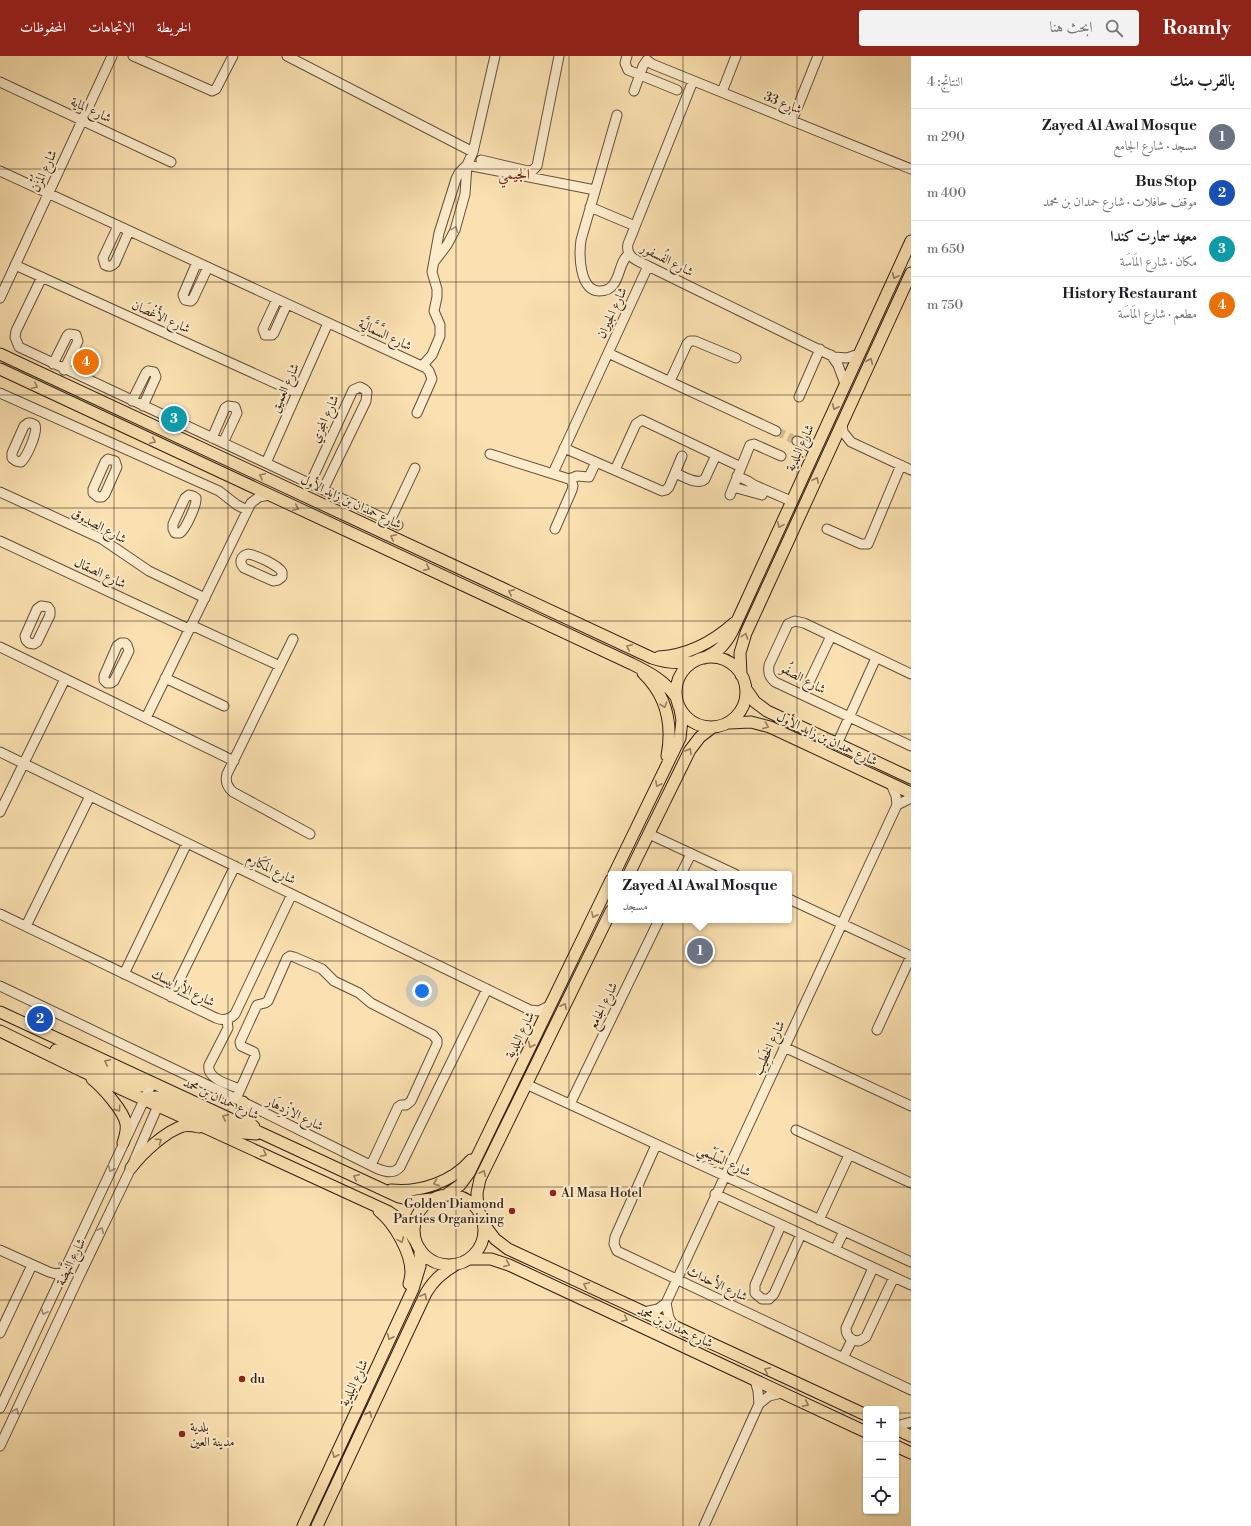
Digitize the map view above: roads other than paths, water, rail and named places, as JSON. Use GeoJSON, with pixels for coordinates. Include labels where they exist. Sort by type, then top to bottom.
{"type":"FeatureCollection","features":[{"type":"Feature","properties":{"kind":"main road","name":"شارع البلدية"},"geometry":{"type":"LineString","coordinates":[[704,658],[723,647],[728,640],[911,241]]}},
{"type":"Feature","properties":{"kind":"main road"},"geometry":{"type":"LineString","coordinates":[[680,709],[686,717],[703,727],[713,727],[728,723],[740,712],[746,697],[746,689],[741,675],[740,653],[746,634],[911,273]]}},
{"type":"Feature","properties":{"kind":"main road","name":"شارع حمدان بن زايد الأول"},"geometry":{"type":"LineString","coordinates":[[0,354],[652,658],[674,664],[692,662]]}},
{"type":"Feature","properties":{"kind":"main road"},"geometry":{"type":"LineString","coordinates":[[0,369],[632,664],[658,678],[676,697],[682,720],[680,738],[615,871]]}},
{"type":"Feature","properties":{"kind":"main road"},"geometry":{"type":"LineString","coordinates":[[652,658],[675,656],[694,649],[719,635],[736,622]]}},
{"type":"Feature","properties":{"kind":"main road"},"geometry":{"type":"LineString","coordinates":[[676,697],[679,677],[686,667],[692,662],[704,658],[715,657],[725,660],[734,666],[741,675]]}},
{"type":"Feature","properties":{"kind":"main road"},"geometry":{"type":"LineString","coordinates":[[632,664],[656,687],[665,709],[670,731],[665,770]]}},
{"type":"Feature","properties":{"kind":"main road","name":"شارع حمدان بن زايد الأول"},"geometry":{"type":"LineString","coordinates":[[746,689],[755,702],[767,711],[911,778]]}},
{"type":"Feature","properties":{"kind":"main road","name":"شارع حمدان بن زايد الأول"},"geometry":{"type":"LineString","coordinates":[[728,723],[751,722],[770,727],[911,793]]}},
{"type":"Feature","properties":{"kind":"main road"},"geometry":{"type":"LineString","coordinates":[[630,871],[690,750],[700,736],[713,727]]}},
{"type":"Feature","properties":{"kind":"main road","name":"شارع البلدية"},"geometry":{"type":"LineString","coordinates":[[446,1195],[465,1180],[608,886]]}},
{"type":"Feature","properties":{"kind":"main road","name":"شارع البلدية"},"geometry":{"type":"LineString","coordinates":[[478,1211],[477,1193],[480,1179],[608,917]]}},
{"type":"Feature","properties":{"kind":"main road","name":"شارع حمدان بن محمد"},"geometry":{"type":"LineString","coordinates":[[0,1012],[147,1080],[162,1097],[220,1134],[397,1216],[408,1227],[418,1246]]}},
{"type":"Feature","properties":{"kind":"main road","name":"شارع حمدان بن محمد"},"geometry":{"type":"LineString","coordinates":[[0,1031],[144,1099],[162,1097],[260,1133],[399,1197],[415,1201],[432,1199]]}},
{"type":"Feature","properties":{"kind":"main road"},"geometry":{"type":"LineString","coordinates":[[37,1048],[47,1048],[59,1051],[137,1086],[142,1086],[147,1080]]}},
{"type":"Feature","properties":{"kind":"main road"},"geometry":{"type":"LineString","coordinates":[[82,1070],[104,1089],[123,1117],[126,1128],[123,1143]]}},
{"type":"Feature","properties":{"kind":"main road"},"geometry":{"type":"LineString","coordinates":[[239,1101],[244,1116],[260,1133]]}},
{"type":"Feature","properties":{"kind":"main road"},"geometry":{"type":"LineString","coordinates":[[131,1168],[147,1149],[178,1128],[193,1126],[220,1134]]}},
{"type":"Feature","properties":{"kind":"main road"},"geometry":{"type":"LineString","coordinates":[[381,1189],[398,1191],[413,1190],[440,1182],[459,1172],[479,1153]]}},
{"type":"Feature","properties":{"kind":"main road"},"geometry":{"type":"LineString","coordinates":[[446,1195],[461,1197],[468,1200],[478,1211],[483,1223],[483,1239],[477,1250],[469,1259],[458,1264],[440,1264],[425,1255],[418,1246],[414,1233],[416,1218],[424,1205],[432,1199],[446,1195]]}},
{"type":"Feature","properties":{"kind":"main road"},"geometry":{"type":"LineString","coordinates":[[366,1202],[388,1218],[408,1257],[411,1273],[400,1314]]}},
{"type":"Feature","properties":{"kind":"main road","name":"شارع حمدان بن محمد"},"geometry":{"type":"LineString","coordinates":[[483,1223],[495,1239],[508,1249],[863,1415]]}},
{"type":"Feature","properties":{"kind":"main road","name":"شارع البلدية"},"geometry":{"type":"LineString","coordinates":[[303,1526],[400,1314],[416,1283],[420,1266],[418,1246]]}},
{"type":"Feature","properties":{"kind":"main road","name":"شارع حمدان بن محمد"},"geometry":{"type":"LineString","coordinates":[[469,1259],[491,1259],[509,1265],[863,1431]]}},
{"type":"Feature","properties":{"kind":"main road","name":"شارع البلدية"},"geometry":{"type":"LineString","coordinates":[[317,1526],[426,1293],[435,1279],[458,1264]]}},
{"type":"Feature","properties":{"kind":"main road"},"geometry":{"type":"LineString","coordinates":[[899,1430],[911,1436]]}},
{"type":"Feature","properties":{"kind":"main road"},"geometry":{"type":"LineString","coordinates":[[899,1447],[911,1453]]}},
{"type":"Feature","properties":{"kind":"street","name":"شارع المُزْن"},"geometry":{"type":"LineString","coordinates":[[0,298],[112,56]]}},
{"type":"Feature","properties":{"kind":"street"},"geometry":{"type":"LineString","coordinates":[[133,56],[212,91],[216,89],[233,56]]}},
{"type":"Feature","properties":{"kind":"street"},"geometry":{"type":"LineString","coordinates":[[287,56],[473,152]]}},
{"type":"Feature","properties":{"kind":"street"},"geometry":{"type":"LineString","coordinates":[[422,366],[432,356],[440,336],[440,325],[434,311],[437,292],[432,272],[439,233],[456,179],[459,173],[467,165],[473,152],[495,56]]}},
{"type":"Feature","properties":{"kind":"street"},"geometry":{"type":"LineString","coordinates":[[481,160],[528,171],[533,170],[537,166],[559,56]]}},
{"type":"Feature","properties":{"kind":"street"},"geometry":{"type":"LineString","coordinates":[[627,56],[625,63],[626,68],[630,72],[677,90]]}},
{"type":"Feature","properties":{"kind":"street"},"geometry":{"type":"LineString","coordinates":[[722,92],[736,56]]}},
{"type":"Feature","properties":{"kind":"street"},"geometry":{"type":"LineString","coordinates":[[792,121],[818,56]]}},
{"type":"Feature","properties":{"kind":"street"},"geometry":{"type":"LineString","coordinates":[[634,91],[646,58]]}},
{"type":"Feature","properties":{"kind":"street","name":"شارع 33"},"geometry":{"type":"LineString","coordinates":[[646,58],[652,64],[911,169]]}},
{"type":"Feature","properties":{"kind":"street","name":"شارع الفُسفور"},"geometry":{"type":"LineString","coordinates":[[693,81],[627,247],[629,254],[631,257],[648,266],[830,355],[843,358],[859,354]]}},
{"type":"Feature","properties":{"kind":"street","name":"شارع الماية"},"geometry":{"type":"LineString","coordinates":[[0,82],[171,162]]}},
{"type":"Feature","properties":{"kind":"street"},"geometry":{"type":"LineString","coordinates":[[617,115],[581,240],[580,251],[582,273],[588,286],[600,291],[609,288],[615,282],[623,260],[629,254]]}},
{"type":"Feature","properties":{"kind":"street"},"geometry":{"type":"LineString","coordinates":[[467,165],[595,190]]}},
{"type":"Feature","properties":{"kind":"street"},"geometry":{"type":"LineString","coordinates":[[434,262],[447,245],[455,230],[465,194],[467,165]]}},
{"type":"Feature","properties":{"kind":"street","name":"شارع السَّمَّالِيَّة"},"geometry":{"type":"LineString","coordinates":[[0,171],[422,366],[429,371],[432,379],[417,413]]}},
{"type":"Feature","properties":{"kind":"street"},"geometry":{"type":"LineString","coordinates":[[590,207],[635,226]]}},
{"type":"Feature","properties":{"kind":"street"},"geometry":{"type":"LineString","coordinates":[[118,226],[103,258],[105,265],[112,266],[115,263],[129,231]]}},
{"type":"Feature","properties":{"kind":"street"},"geometry":{"type":"LineString","coordinates":[[197,262],[183,294],[185,300],[191,301],[208,267]]}},
{"type":"Feature","properties":{"kind":"street","name":"شارع الأَغْصَان"},"geometry":{"type":"LineString","coordinates":[[15,265],[297,393]]}},
{"type":"Feature","properties":{"kind":"street","name":"شارع الجيران"},"geometry":{"type":"LineString","coordinates":[[648,266],[608,353],[776,431]]}},
{"type":"Feature","properties":{"kind":"street"},"geometry":{"type":"LineString","coordinates":[[42,277],[16,332],[15,338],[19,348],[394,523],[415,468]]}},
{"type":"Feature","properties":{"kind":"street"},"geometry":{"type":"LineString","coordinates":[[277,299],[263,329],[265,335],[268,336],[274,333],[287,304]]}},
{"type":"Feature","properties":{"kind":"street","name":"شارع العميق"},"geometry":{"type":"LineString","coordinates":[[266,463],[328,323]]}},
{"type":"Feature","properties":{"kind":"street"},"geometry":{"type":"LineString","coordinates":[[53,364],[66,336],[72,334],[76,335],[78,341],[64,370]]}},
{"type":"Feature","properties":{"kind":"street"},"geometry":{"type":"LineString","coordinates":[[670,381],[687,344],[690,341],[736,358]]}},
{"type":"Feature","properties":{"kind":"street"},"geometry":{"type":"LineString","coordinates":[[799,397],[820,349]]}},
{"type":"Feature","properties":{"kind":"street"},"geometry":{"type":"LineString","coordinates":[[553,474],[608,353]]}},
{"type":"Feature","properties":{"kind":"street","name":"شارع الفُسفور"},"geometry":{"type":"LineString","coordinates":[[830,355],[838,365],[846,384]]}},
{"type":"Feature","properties":{"kind":"street"},"geometry":{"type":"LineString","coordinates":[[132,401],[146,373],[151,370],[154,372],[156,378],[143,406]]}},
{"type":"Feature","properties":{"kind":"street","name":"شارع المجزي"},"geometry":{"type":"LineString","coordinates":[[310,484],[353,390],[356,388],[364,389],[367,392],[366,401],[324,490]]}},
{"type":"Feature","properties":{"kind":"street"},"geometry":{"type":"LineString","coordinates":[[0,393],[199,482],[222,493],[237,505],[249,506]]}},
{"type":"Feature","properties":{"kind":"street"},"geometry":{"type":"LineString","coordinates":[[212,438],[225,408],[228,406],[235,407],[237,413],[223,443]]}},
{"type":"Feature","properties":{"kind":"street"},"geometry":{"type":"LineString","coordinates":[[33,423],[39,410]]}},
{"type":"Feature","properties":{"kind":"street"},"geometry":{"type":"LineString","coordinates":[[615,470],[636,424],[640,420],[716,455],[739,471],[754,486],[790,503]]}},
{"type":"Feature","properties":{"kind":"street"},"geometry":{"type":"LineString","coordinates":[[842,423],[843,432],[851,442],[911,470]]}},
{"type":"Feature","properties":{"kind":"street"},"geometry":{"type":"LineString","coordinates":[[797,440],[815,449]]}},
{"type":"Feature","properties":{"kind":"street"},"geometry":{"type":"LineString","coordinates":[[831,448],[838,443],[851,442]]}},
{"type":"Feature","properties":{"kind":"street"},"geometry":{"type":"LineString","coordinates":[[781,456],[751,444],[731,491],[752,491],[790,503]]}},
{"type":"Feature","properties":{"kind":"street"},"geometry":{"type":"LineString","coordinates":[[113,460],[119,446]]}},
{"type":"Feature","properties":{"kind":"street"},"geometry":{"type":"LineString","coordinates":[[564,448],[662,491],[668,488],[682,456]]}},
{"type":"Feature","properties":{"kind":"street"},"geometry":{"type":"LineString","coordinates":[[490,454],[571,479],[577,476],[589,477],[596,462]]}},
{"type":"Feature","properties":{"kind":"street"},"geometry":{"type":"LineString","coordinates":[[675,473],[697,482],[702,482],[705,479],[716,455]]}},
{"type":"Feature","properties":{"kind":"street"},"geometry":{"type":"LineString","coordinates":[[827,530],[861,544],[868,544],[901,465]]}},
{"type":"Feature","properties":{"kind":"street"},"geometry":{"type":"LineString","coordinates":[[277,483],[293,476]]}},
{"type":"Feature","properties":{"kind":"street"},"geometry":{"type":"LineString","coordinates":[[293,476],[299,494]]}},
{"type":"Feature","properties":{"kind":"street"},"geometry":{"type":"LineString","coordinates":[[555,529],[572,490],[573,486],[571,479]]}},
{"type":"Feature","properties":{"kind":"street"},"geometry":{"type":"LineString","coordinates":[[193,496],[199,482]]}},
{"type":"Feature","properties":{"kind":"street"},"geometry":{"type":"LineString","coordinates":[[244,483],[249,492],[249,506]]}},
{"type":"Feature","properties":{"kind":"street","name":"شارع الصدوق"},"geometry":{"type":"LineString","coordinates":[[0,492],[102,540],[149,571],[205,598]]}},
{"type":"Feature","properties":{"kind":"street"},"geometry":{"type":"LineString","coordinates":[[146,718],[249,506],[259,497],[269,495]]}},
{"type":"Feature","properties":{"kind":"street","name":"شارع الصقال"},"geometry":{"type":"LineString","coordinates":[[0,541],[280,666]]}},
{"type":"Feature","properties":{"kind":"street"},"geometry":{"type":"LineString","coordinates":[[227,552],[242,558]]}},
{"type":"Feature","properties":{"kind":"street","name":"شارع الصفُو"},"geometry":{"type":"LineString","coordinates":[[911,674],[800,621],[795,621],[788,624],[769,665],[769,676],[775,682],[911,746]]}},
{"type":"Feature","properties":{"kind":"street"},"geometry":{"type":"LineString","coordinates":[[803,695],[831,636]]}},
{"type":"Feature","properties":{"kind":"street"},"geometry":{"type":"LineString","coordinates":[[293,639],[226,777],[230,790],[310,834]]}},
{"type":"Feature","properties":{"kind":"street"},"geometry":{"type":"LineString","coordinates":[[22,658],[29,643]]}},
{"type":"Feature","properties":{"kind":"street"},"geometry":{"type":"LineString","coordinates":[[0,647],[234,761]]}},
{"type":"Feature","properties":{"kind":"street"},"geometry":{"type":"LineString","coordinates":[[837,744],[876,658]]}},
{"type":"Feature","properties":{"kind":"street"},"geometry":{"type":"LineString","coordinates":[[165,678],[224,706]]}},
{"type":"Feature","properties":{"kind":"street"},"geometry":{"type":"LineString","coordinates":[[0,812],[65,679]]}},
{"type":"Feature","properties":{"kind":"street"},"geometry":{"type":"LineString","coordinates":[[101,696],[107,683]]}},
{"type":"Feature","properties":{"kind":"street","name":"شارع المَكَارِم"},"geometry":{"type":"LineString","coordinates":[[0,752],[530,1010]]}},
{"type":"Feature","properties":{"kind":"street"},"geometry":{"type":"LineString","coordinates":[[891,784],[895,792],[897,805],[911,798]]}},
{"type":"Feature","properties":{"kind":"street"},"geometry":{"type":"LineString","coordinates":[[26,926],[90,796]]}},
{"type":"Feature","properties":{"kind":"street","name":"شارع الخَطِيب"},"geometry":{"type":"LineString","coordinates":[[666,1303],[715,1194],[897,805]]}},
{"type":"Feature","properties":{"kind":"street"},"geometry":{"type":"LineString","coordinates":[[648,834],[728,871]]}},
{"type":"Feature","properties":{"kind":"street"},"geometry":{"type":"LineString","coordinates":[[124,974],[187,843]]}},
{"type":"Feature","properties":{"kind":"street"},"geometry":{"type":"LineString","coordinates":[[682,871],[691,854]]}},
{"type":"Feature","properties":{"kind":"street"},"geometry":{"type":"LineString","coordinates":[[171,997],[235,866]]}},
{"type":"Feature","properties":{"kind":"street","name":"شارع الأرابيسك"},"geometry":{"type":"LineString","coordinates":[[0,914],[220,1020],[227,1020],[234,1014],[292,894]]}},
{"type":"Feature","properties":{"kind":"street"},"geometry":{"type":"LineString","coordinates":[[792,900],[911,956],[877,1030]]}},
{"type":"Feature","properties":{"kind":"street","name":"شارع الجامع"},"geometry":{"type":"LineString","coordinates":[[570,1104],[658,923]]}},
{"type":"Feature","properties":{"kind":"street"},"geometry":{"type":"LineString","coordinates":[[239,1101],[240,1089],[255,1055],[254,1052],[241,1046],[240,1042],[257,1005],[268,1001],[287,958],[292,956],[322,969],[336,982],[359,993],[371,1003],[433,1035],[437,1040],[411,1101],[406,1105],[401,1105],[398,1107],[371,1166]]}},
{"type":"Feature","properties":{"kind":"street","name":"شارع الازْدِهَار"},"geometry":{"type":"LineString","coordinates":[[0,986],[371,1166],[382,1171],[391,1172],[398,1170],[400,1167],[487,989]]}},
{"type":"Feature","properties":{"kind":"street"},"geometry":{"type":"LineString","coordinates":[[530,1010],[543,1009],[550,1005]]}},
{"type":"Feature","properties":{"kind":"street"},"geometry":{"type":"LineString","coordinates":[[530,1010],[535,1017],[539,1029]]}},
{"type":"Feature","properties":{"kind":"street"},"geometry":{"type":"LineString","coordinates":[[227,1020],[228,1028],[209,1065],[209,1071],[212,1076],[240,1089]]}},
{"type":"Feature","properties":{"kind":"street"},"geometry":{"type":"LineString","coordinates":[[784,1047],[911,1106]]}},
{"type":"Feature","properties":{"kind":"street","name":"شارع النَّهضة"},"geometry":{"type":"LineString","coordinates":[[1,1404],[144,1099],[147,1080]]}},
{"type":"Feature","properties":{"kind":"street","name":"شارع السِّلَيْمِي"},"geometry":{"type":"LineString","coordinates":[[526,1084],[911,1262]]}},
{"type":"Feature","properties":{"kind":"street","name":"شارع النَّهضة"},"geometry":{"type":"LineString","coordinates":[[0,1446],[131,1168],[162,1097]]}},
{"type":"Feature","properties":{"kind":"street"},"geometry":{"type":"LineString","coordinates":[[796,1130],[911,1183]]}},
{"type":"Feature","properties":{"kind":"street","name":"شارع الأحداث"},"geometry":{"type":"LineString","coordinates":[[656,1145],[615,1237],[614,1244],[619,1253],[911,1390]]}},
{"type":"Feature","properties":{"kind":"street"},"geometry":{"type":"LineString","coordinates":[[819,1220],[849,1155]]}},
{"type":"Feature","properties":{"kind":"street"},"geometry":{"type":"LineString","coordinates":[[715,1194],[911,1285]]}},
{"type":"Feature","properties":{"kind":"street"},"geometry":{"type":"LineString","coordinates":[[782,1225],[755,1285],[756,1293],[762,1299],[769,1299],[774,1294],[801,1234]]}},
{"type":"Feature","properties":{"kind":"street"},"geometry":{"type":"LineString","coordinates":[[835,1250],[844,1231]]}},
{"type":"Feature","properties":{"kind":"street"},"geometry":{"type":"LineString","coordinates":[[76,1283],[78,1272],[92,1244],[89,1236],[81,1234]]}},
{"type":"Feature","properties":{"kind":"street"},"geometry":{"type":"LineString","coordinates":[[0,1250],[49,1272],[56,1274],[63,1272]]}},
{"type":"Feature","properties":{"kind":"street"},"geometry":{"type":"LineString","coordinates":[[0,1333],[32,1265]]}},
{"type":"Feature","properties":{"kind":"street"},"geometry":{"type":"LineString","coordinates":[[873,1268],[846,1328],[847,1336],[852,1340],[859,1341],[866,1337],[894,1277]]}},
{"type":"Feature","properties":{"kind":"street"},"geometry":{"type":"LineString","coordinates":[[49,1272],[56,1286]]}},
{"type":"Feature","properties":{"kind":"street"},"geometry":{"type":"LineString","coordinates":[[644,1312],[658,1309],[666,1303],[669,1318],[674,1326]]}},
{"type":"Feature","properties":{"kind":"street"},"geometry":{"type":"LineString","coordinates":[[844,1358],[852,1340]]}},
{"type":"Feature","properties":{"kind":"street"},"geometry":{"type":"LineString","coordinates":[[755,1380],[759,1404]]}},
{"type":"Feature","properties":{"kind":"street"},"geometry":{"type":"LineString","coordinates":[[704,1526],[759,1404],[769,1396],[782,1393]]}},
{"type":"Feature","properties":{"kind":"street"},"geometry":{"type":"LineString","coordinates":[[899,1425],[911,1422]]}},
{"type":"Feature","properties":{"kind":"tunnel"},"geometry":{"type":"LineString","coordinates":[[776,431],[797,441]]}},
{"type":"Feature","properties":{"kind":"place","name":"History Restaurant"},"geometry":{"type":"Point","coordinates":[86,362]}},
{"type":"Feature","properties":{"kind":"place","name":"معهد سمارت كندا"},"geometry":{"type":"Point","coordinates":[174,419]}},
{"type":"Feature","properties":{"kind":"place","name":"Zayed Al Awal Mosque"},"geometry":{"type":"Point","coordinates":[700,951]}},
{"type":"Feature","properties":{"kind":"place","name":"Bus Stop"},"geometry":{"type":"Point","coordinates":[40,1019]}},
{"type":"Feature","properties":{"kind":"place","name":"Al Masa Hotel"},"geometry":{"type":"Point","coordinates":[553,1193]}},
{"type":"Feature","properties":{"kind":"place","name":"Golden Diamond Parties Organizing"},"geometry":{"type":"Point","coordinates":[512,1211]}},
{"type":"Feature","properties":{"kind":"place","name":"du"},"geometry":{"type":"Point","coordinates":[242,1379]}},
{"type":"Feature","properties":{"kind":"place","name":"بلدية مدينة العين"},"geometry":{"type":"Point","coordinates":[182,1434]}},
{"type":"Feature","properties":{"kind":"district","name":"الجيمي"},"geometry":{"type":"Point","coordinates":[514,174]}}]}
